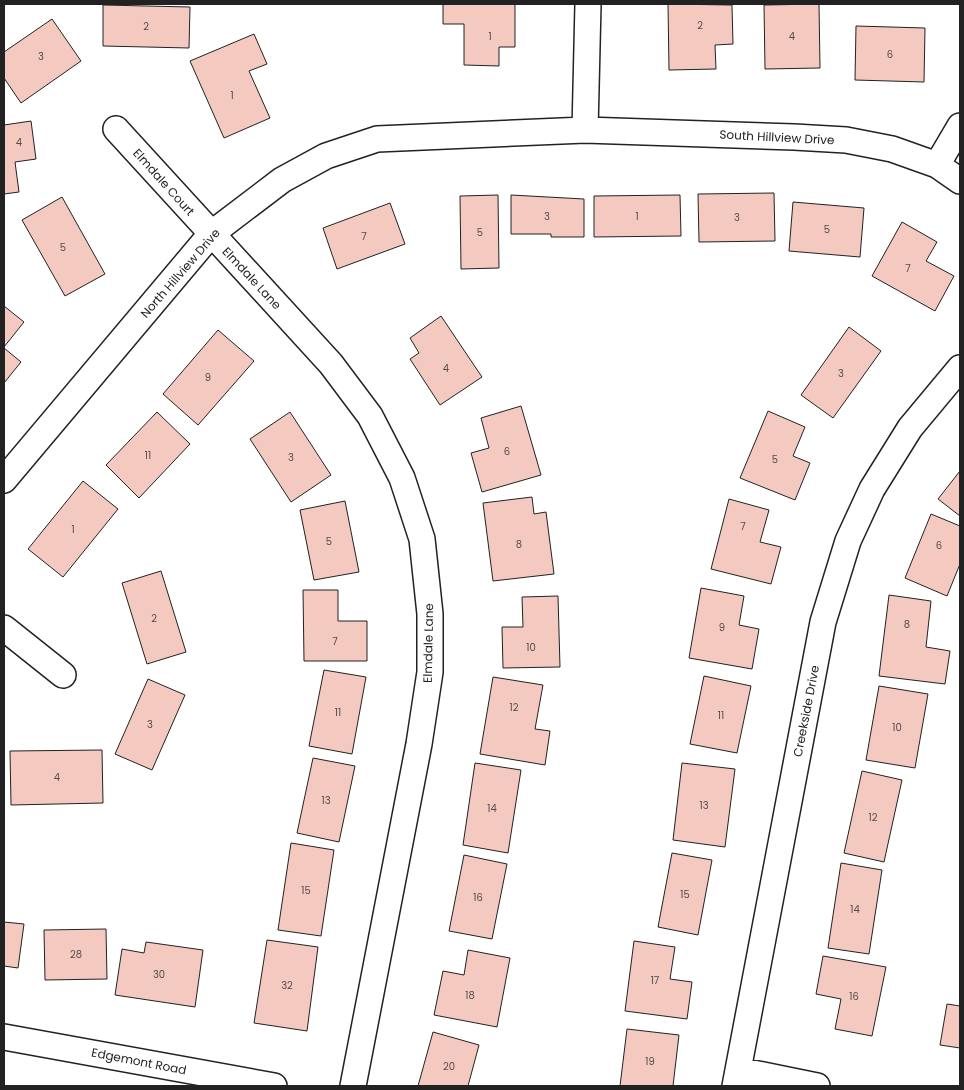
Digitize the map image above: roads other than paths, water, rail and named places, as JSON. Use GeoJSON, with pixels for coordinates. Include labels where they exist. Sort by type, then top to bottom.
{"type":"FeatureCollection","features":[{"type":"Feature","properties":{"kind":"street"},"geometry":{"type":"LineString","coordinates":[[586,130],[588,4]]}},
{"type":"Feature","properties":{"kind":"street"},"geometry":{"type":"LineString","coordinates":[[937,166],[960,126]]}},
{"type":"Feature","properties":{"kind":"street","name":"Elmdale Court"},"geometry":{"type":"LineString","coordinates":[[116,129],[211,234]]}},
{"type":"Feature","properties":{"kind":"street","name":"South Hillview Drive"},"geometry":{"type":"LineString","coordinates":[[586,130],[846,140],[892,149],[937,166],[960,181]]}},
{"type":"Feature","properties":{"kind":"street","name":"North Hillview Drive"},"geometry":{"type":"LineString","coordinates":[[4,480],[211,234],[282,180],[326,156],[377,140],[586,130]]}},
{"type":"Feature","properties":{"kind":"street","name":"Elmdale Lane"},"geometry":{"type":"LineString","coordinates":[[211,234],[331,364],[370,416],[402,478],[422,539],[430,614],[430,672],[419,744],[353,1086]]}},
{"type":"Feature","properties":{"kind":"street","name":"Creekside Drive"},"geometry":{"type":"LineString","coordinates":[[736,1078],[822,622],[845,550],[872,488],[905,436],[960,368]]}},
{"type":"Feature","properties":{"kind":"street"},"geometry":{"type":"LineString","coordinates":[[4,628],[63,675]]}},
{"type":"Feature","properties":{"kind":"street","name":"Edgemont Road"},"geometry":{"type":"LineString","coordinates":[[4,1037],[274,1086]]}},
{"type":"Feature","properties":{"kind":"street"},"geometry":{"type":"LineString","coordinates":[[736,1078],[817,1086]]}}]}
